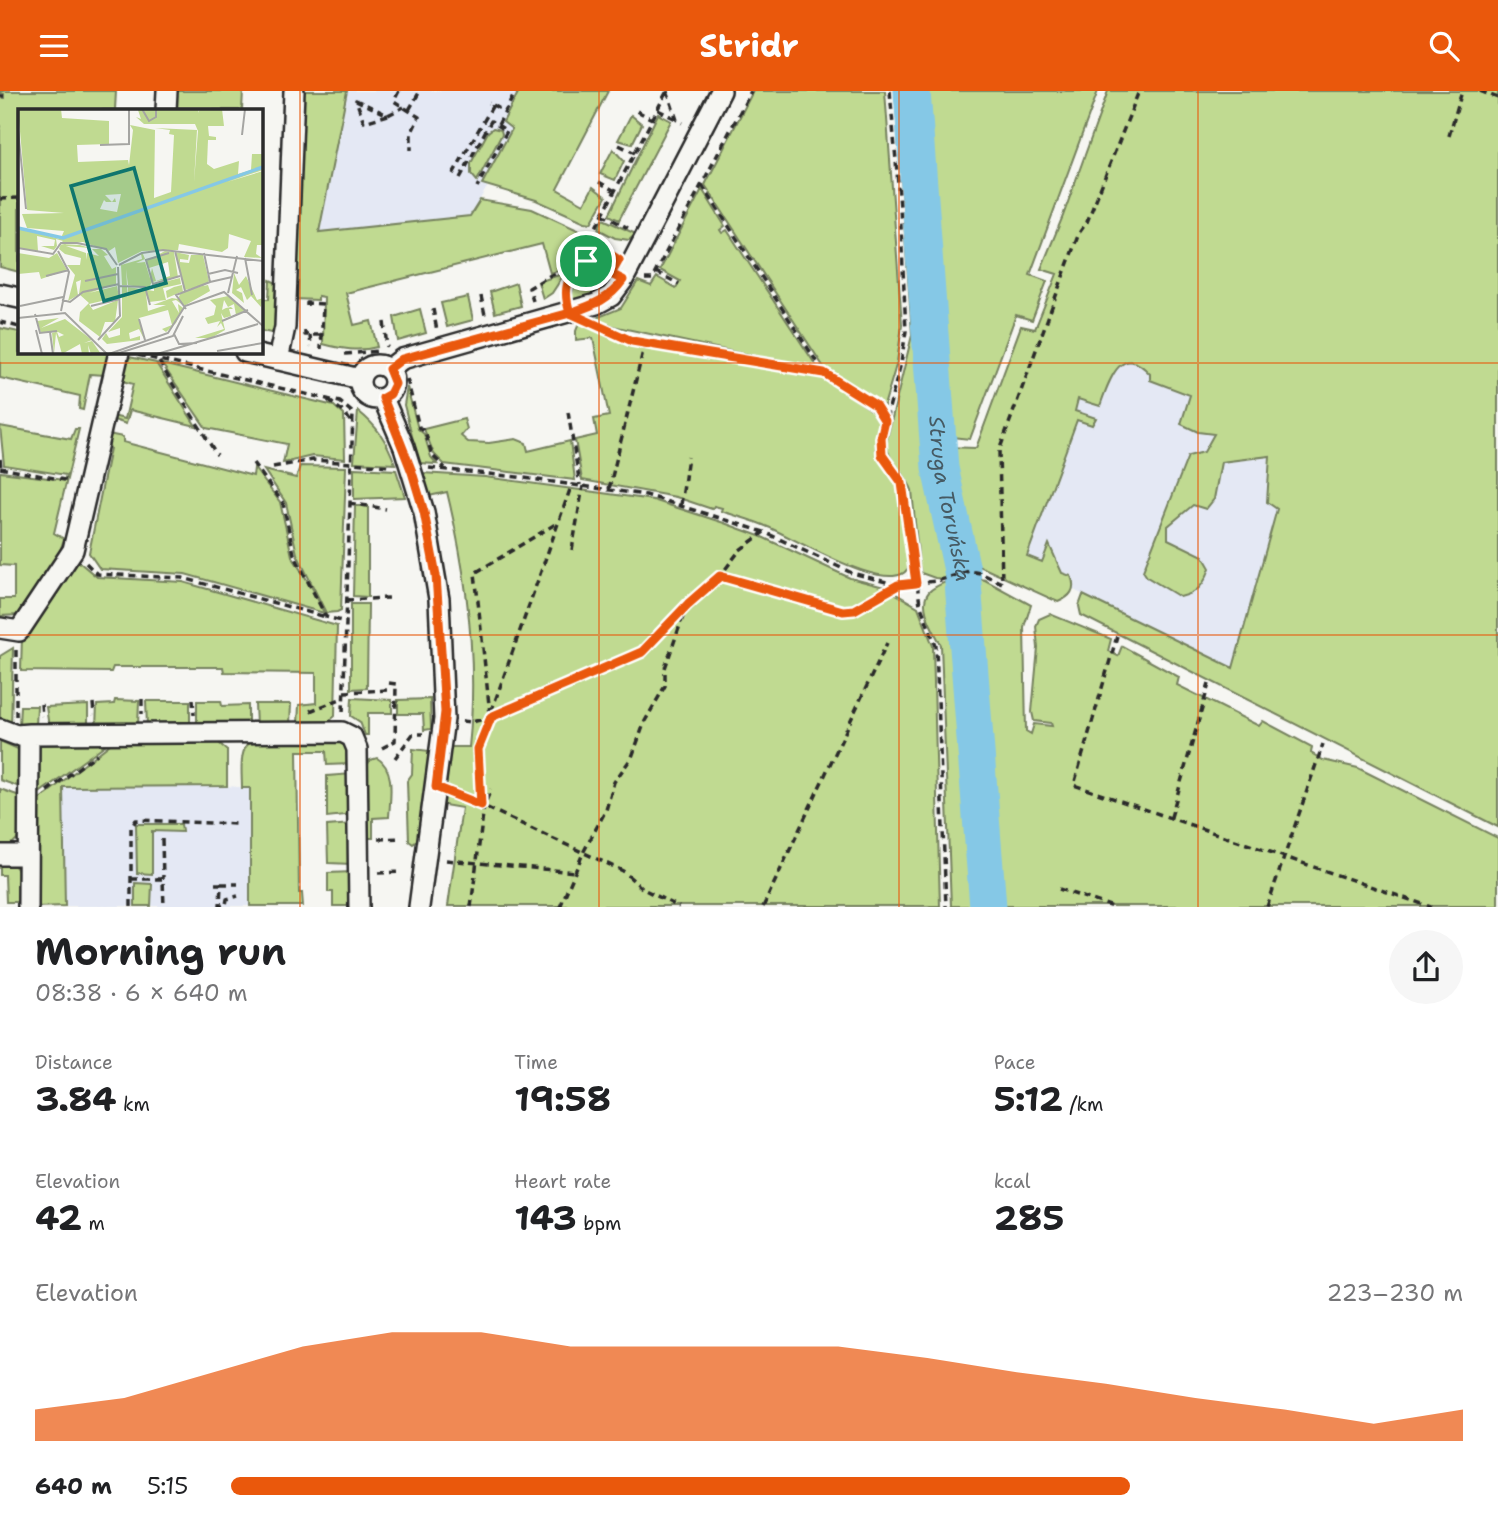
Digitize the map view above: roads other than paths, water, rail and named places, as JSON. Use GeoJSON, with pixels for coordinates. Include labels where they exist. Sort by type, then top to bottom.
{"type":"FeatureCollection","features":[{"type":"Feature","properties":{"kind":"street"},"geometry":{"type":"LineString","coordinates":[[166,109],[167,91]]}},
{"type":"Feature","properties":{"kind":"street"},"geometry":{"type":"LineString","coordinates":[[278,360],[285,327],[294,91]]}},
{"type":"Feature","properties":{"kind":"street"},"geometry":{"type":"LineString","coordinates":[[393,359],[395,384],[390,394],[375,399],[366,395],[360,385],[360,379],[372,366],[383,366],[393,359],[570,313],[611,296],[617,277],[645,237],[721,91]]}},
{"type":"Feature","properties":{"kind":"street"},"geometry":{"type":"LineString","coordinates":[[0,294],[18,298]]}},
{"type":"Feature","properties":{"kind":"street"},"geometry":{"type":"LineString","coordinates":[[9,634],[73,550],[127,353]]}},
{"type":"Feature","properties":{"kind":"street"},"geometry":{"type":"LineString","coordinates":[[249,353],[360,379]]}},
{"type":"Feature","properties":{"kind":"street"},"geometry":{"type":"LineString","coordinates":[[383,398],[411,467],[424,512],[436,575],[444,726],[419,907]]}},
{"type":"Feature","properties":{"kind":"street"},"geometry":{"type":"LineString","coordinates":[[29,907],[28,805],[15,733],[121,735],[342,732],[352,737],[357,748],[359,907]]}},
{"type":"Feature","properties":{"kind":"street"},"geometry":{"type":"LineString","coordinates":[[0,855],[28,855]]}},
{"type":"Feature","properties":{"kind":"waterway","name":"Struga Toruńska"},"geometry":{"type":"LineString","coordinates":[[912,91],[940,468],[962,570],[988,907]]}}]}
